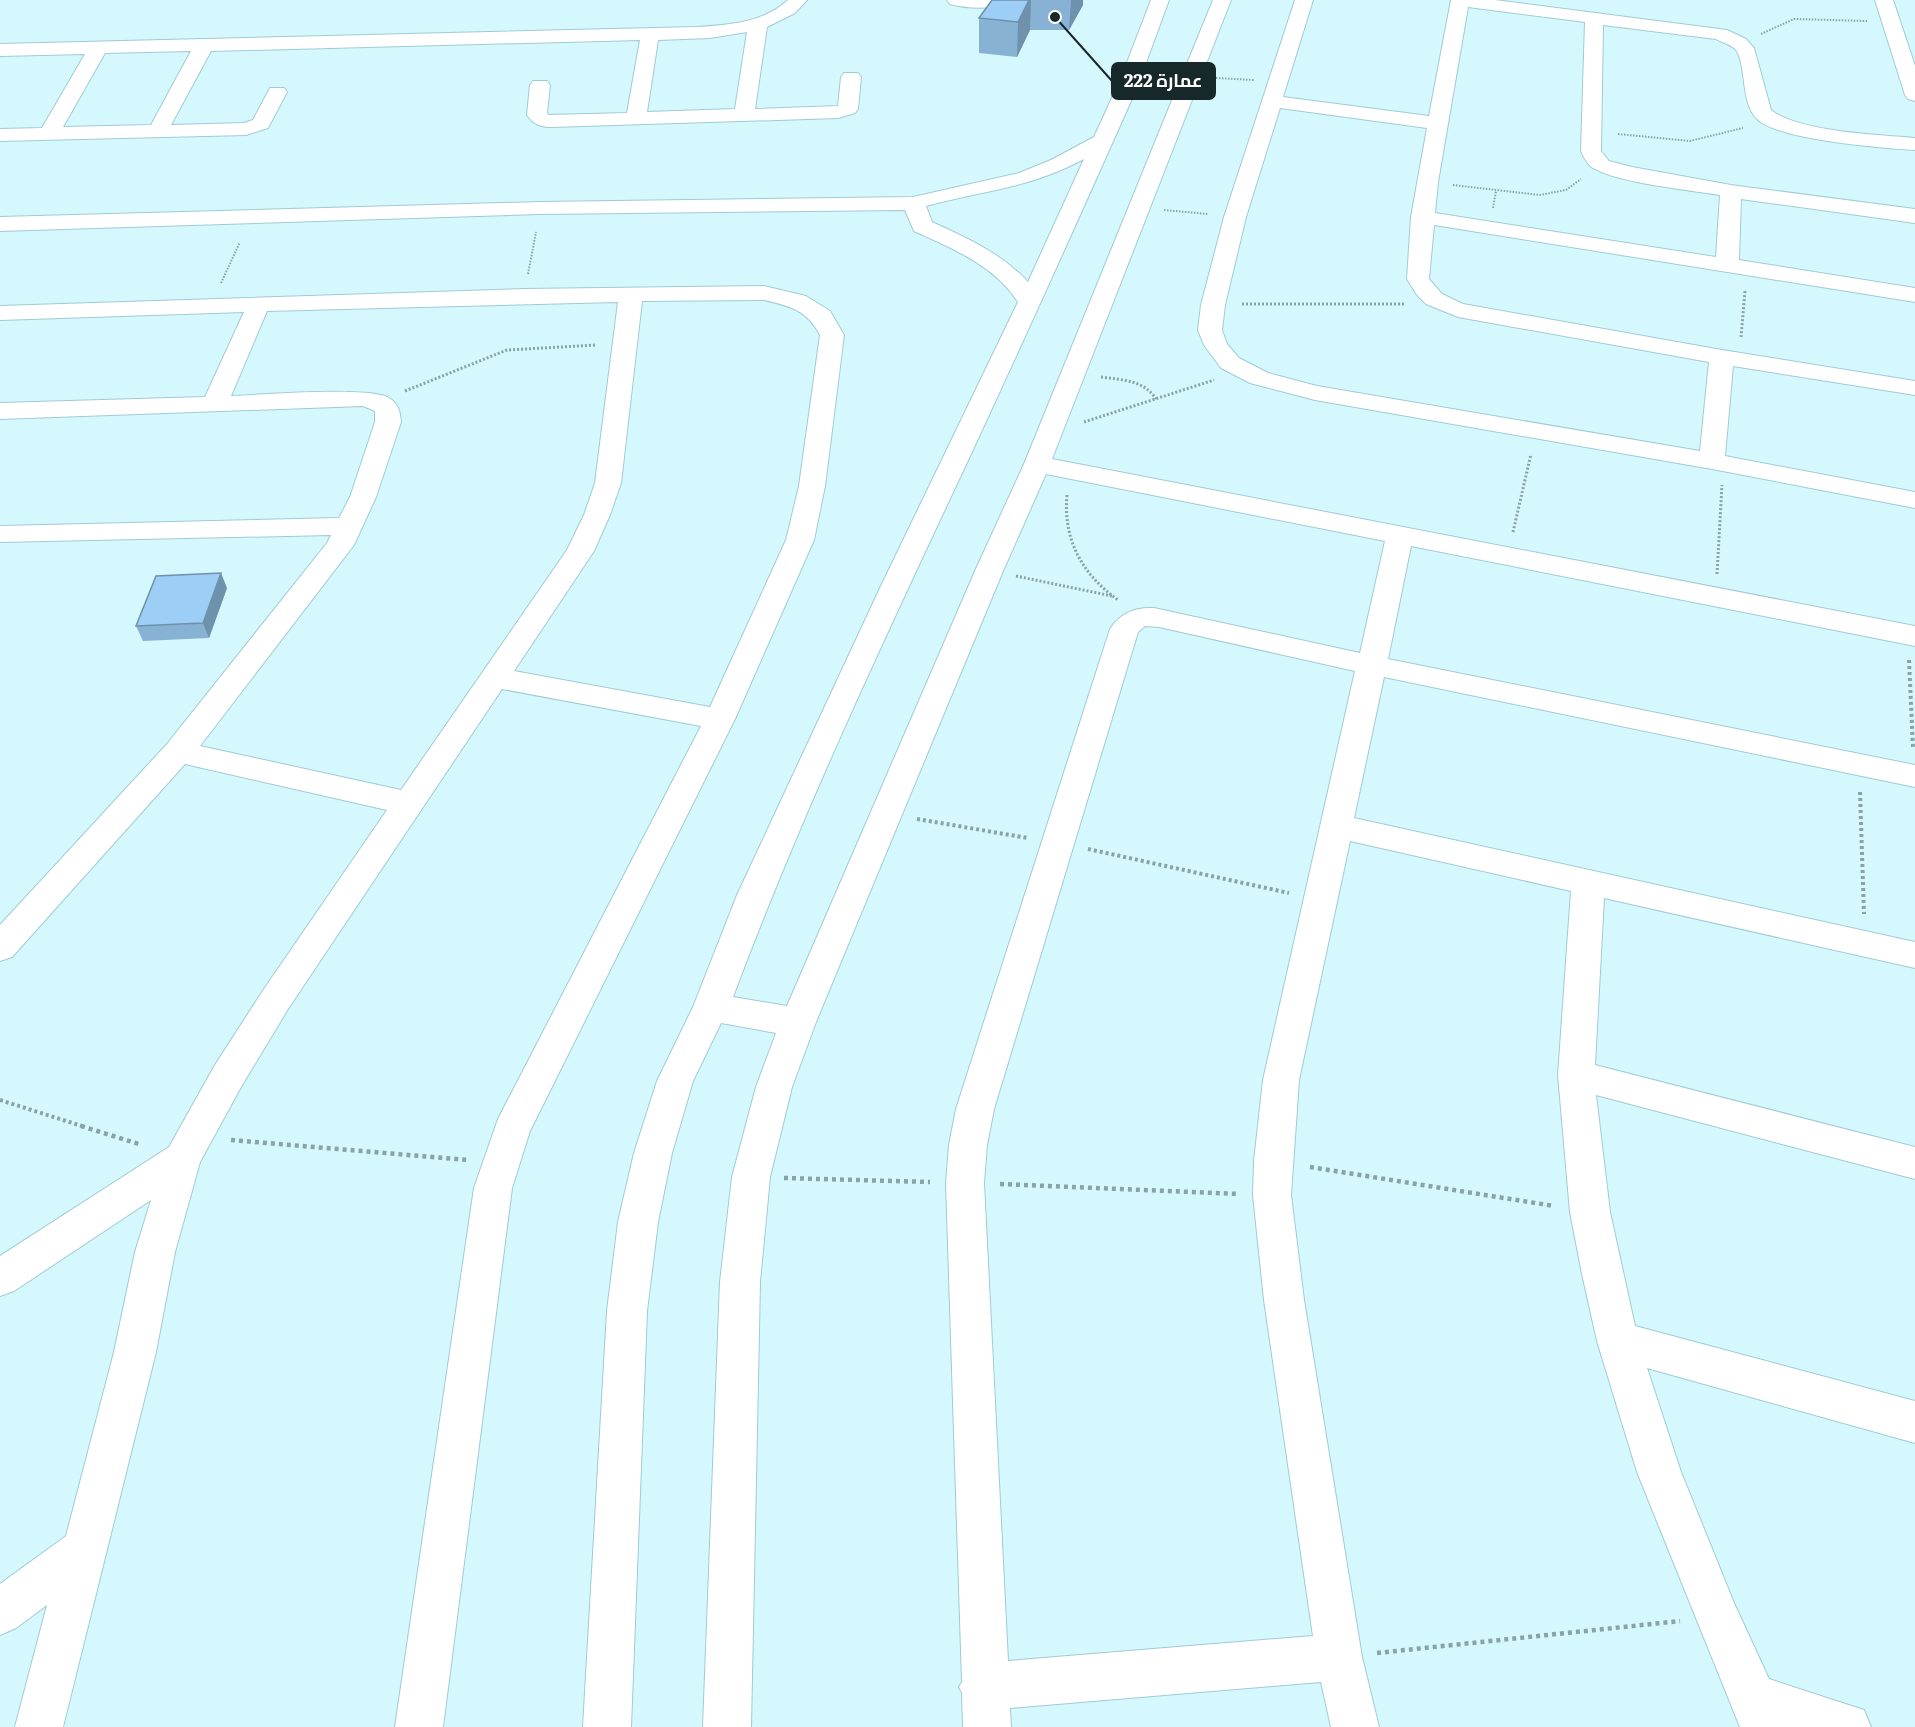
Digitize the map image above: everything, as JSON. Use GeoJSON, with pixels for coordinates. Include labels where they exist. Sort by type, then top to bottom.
{"type":"FeatureCollection","features":[{"type":"Feature","properties":{"kind":"street"},"geometry":{"type":"LineString","coordinates":[[0,50],[713,32],[758,23],[782,14],[798,0]]}},
{"type":"Feature","properties":{"kind":"street"},"geometry":{"type":"LineString","coordinates":[[967,0],[990,3],[1002,0]]}},
{"type":"Feature","properties":{"kind":"street"},"geometry":{"type":"LineString","coordinates":[[607,1727],[627,1311],[638,1222],[653,1153],[675,1081],[711,1007],[759,884],[894,588],[1030,302],[1100,142],[1131,78],[1160,0]]}},
{"type":"Feature","properties":{"kind":"street"},"geometry":{"type":"LineString","coordinates":[[727,1727],[735,1374],[740,1282],[751,1177],[774,1087],[798,1022],[989,571],[1044,448],[1222,0]]}},
{"type":"Feature","properties":{"kind":"street"},"geometry":{"type":"LineString","coordinates":[[1304,0],[1235,217],[1213,304],[1210,330],[1216,345],[1230,363],[1243,371],[1286,387],[1315,393],[1718,462],[1915,500]]}},
{"type":"Feature","properties":{"kind":"street"},"geometry":{"type":"LineString","coordinates":[[1884,0],[1915,95]]}},
{"type":"Feature","properties":{"kind":"street"},"geometry":{"type":"LineString","coordinates":[[1915,144],[1803,129],[1770,119],[1760,109],[1745,48],[1730,38],[1701,31],[1460,1],[1427,182],[1418,279],[1430,297],[1458,310],[1731,359],[1915,388]]}},
{"type":"Feature","properties":{"kind":"street"},"geometry":{"type":"LineString","coordinates":[[1594,18],[1592,151],[1594,158],[1602,165],[1629,174],[1731,191],[1915,216]]}},
{"type":"Feature","properties":{"kind":"street"},"geometry":{"type":"LineString","coordinates":[[745,109],[758,23]]}},
{"type":"Feature","properties":{"kind":"street"},"geometry":{"type":"LineString","coordinates":[[637,112],[650,34]]}},
{"type":"Feature","properties":{"kind":"street"},"geometry":{"type":"LineString","coordinates":[[161,125],[204,45]]}},
{"type":"Feature","properties":{"kind":"street"},"geometry":{"type":"LineString","coordinates":[[52,128],[98,48]]}},
{"type":"Feature","properties":{"kind":"street"},"geometry":{"type":"LineString","coordinates":[[1131,78],[1159,76],[1189,81]]}},
{"type":"Feature","properties":{"kind":"street"},"geometry":{"type":"LineString","coordinates":[[540,84],[538,118],[544,121],[637,112],[745,109],[838,112],[849,109],[851,77]]}},
{"type":"Feature","properties":{"kind":"street"},"geometry":{"type":"LineString","coordinates":[[0,124],[52,128],[161,125],[246,129],[257,126],[265,116],[277,92]]}},
{"type":"Feature","properties":{"kind":"street"},"geometry":{"type":"LineString","coordinates":[[1275,92],[1437,123]]}},
{"type":"Feature","properties":{"kind":"street"},"geometry":{"type":"LineString","coordinates":[[0,135],[52,128]]}},
{"type":"Feature","properties":{"kind":"street"},"geometry":{"type":"LineString","coordinates":[[0,224],[540,208],[914,204],[936,196],[1017,181],[1063,163],[1100,142]]}},
{"type":"Feature","properties":{"kind":"street"},"geometry":{"type":"LineString","coordinates":[[1731,191],[1737,268]]}},
{"type":"Feature","properties":{"kind":"street"},"geometry":{"type":"LineString","coordinates":[[914,204],[922,226],[1000,266],[1020,284],[1030,302]]}},
{"type":"Feature","properties":{"kind":"street"},"geometry":{"type":"LineString","coordinates":[[1422,217],[1915,296]]}},
{"type":"Feature","properties":{"kind":"street"},"geometry":{"type":"LineString","coordinates":[[0,313],[524,296],[764,293],[798,301],[822,316],[832,335],[812,486],[800,540],[720,719],[510,1130],[499,1163],[419,1727]]}},
{"type":"Feature","properties":{"kind":"street"},"geometry":{"type":"LineString","coordinates":[[39,1727],[135,1352],[155,1252],[188,1148],[228,1076],[276,999],[580,551],[597,516],[608,483],[631,294]]}},
{"type":"Feature","properties":{"kind":"street"},"geometry":{"type":"LineString","coordinates":[[214,405],[259,304]]}},
{"type":"Feature","properties":{"kind":"street"},"geometry":{"type":"LineString","coordinates":[[1718,462],[1731,359]]}},
{"type":"Feature","properties":{"kind":"street"},"geometry":{"type":"LineString","coordinates":[[0,411],[343,399],[379,402],[387,409],[388,422],[351,526],[340,545],[178,752],[7,929]]}},
{"type":"Feature","properties":{"kind":"street"},"geometry":{"type":"LineString","coordinates":[[1044,448],[1076,472],[1400,535],[1632,569],[1912,628]]}},
{"type":"Feature","properties":{"kind":"street"},"geometry":{"type":"LineString","coordinates":[[1044,448],[1512,535],[1632,569],[1717,575],[1912,628]]}},
{"type":"Feature","properties":{"kind":"street"},"geometry":{"type":"LineString","coordinates":[[0,534],[351,526]]}},
{"type":"Feature","properties":{"kind":"street"},"geometry":{"type":"LineString","coordinates":[[1355,1727],[1339,1657],[1284,1300],[1273,1178],[1281,1080],[1400,535]]}},
{"type":"Feature","properties":{"kind":"street"},"geometry":{"type":"LineString","coordinates":[[1339,1657],[985,1707],[964,1183],[968,1145],[975,1109],[1124,629],[1131,620],[1144,616],[1371,665],[1915,776]]}},
{"type":"Feature","properties":{"kind":"street"},"geometry":{"type":"LineString","coordinates":[[495,678],[720,719]]}},
{"type":"Feature","properties":{"kind":"street"},"geometry":{"type":"LineString","coordinates":[[178,752],[409,803]]}},
{"type":"Feature","properties":{"kind":"street"},"geometry":{"type":"LineString","coordinates":[[1336,826],[1915,955]]}},
{"type":"Feature","properties":{"kind":"street"},"geometry":{"type":"LineString","coordinates":[[1588,883],[1576,1075],[1590,1212],[1618,1341],[1659,1472],[1717,1617],[1759,1712],[1847,1727]]}},
{"type":"Feature","properties":{"kind":"street"},"geometry":{"type":"LineString","coordinates":[[711,1007],[798,1022]]}},
{"type":"Feature","properties":{"kind":"street"},"geometry":{"type":"LineString","coordinates":[[1576,1075],[1915,1162]]}},
{"type":"Feature","properties":{"kind":"street"},"geometry":{"type":"LineString","coordinates":[[0,1278],[188,1148]]}},
{"type":"Feature","properties":{"kind":"street"},"geometry":{"type":"LineString","coordinates":[[1618,1341],[1915,1422]]}},
{"type":"Feature","properties":{"kind":"street"},"geometry":{"type":"LineString","coordinates":[[0,1612],[84,1550]]}},
{"type":"Feature","properties":{"kind":"path"},"geometry":{"type":"LineString","coordinates":[[1730,38],[1752,37],[1785,21],[1806,18],[1891,23]]}},
{"type":"Feature","properties":{"kind":"path"},"geometry":{"type":"LineString","coordinates":[[1189,81],[1275,92]]}},
{"type":"Feature","properties":{"kind":"path"},"geometry":{"type":"LineString","coordinates":[[1592,131],[1690,141],[1713,137],[1770,119]]}},
{"type":"Feature","properties":{"kind":"path"},"geometry":{"type":"LineString","coordinates":[[1427,182],[1540,195],[1566,190],[1602,165]]}},
{"type":"Feature","properties":{"kind":"path"},"geometry":{"type":"LineString","coordinates":[[1139,208],[1235,217]]}},
{"type":"Feature","properties":{"kind":"path"},"geometry":{"type":"LineString","coordinates":[[524,296],[536,232]]}},
{"type":"Feature","properties":{"kind":"path"},"geometry":{"type":"LineString","coordinates":[[211,306],[240,242]]}},
{"type":"Feature","properties":{"kind":"path"},"geometry":{"type":"LineString","coordinates":[[1731,359],[1737,268]]}},
{"type":"Feature","properties":{"kind":"path"},"geometry":{"type":"LineString","coordinates":[[1213,304],[1442,304]]}},
{"type":"Feature","properties":{"kind":"path"},"geometry":{"type":"LineString","coordinates":[[379,402],[507,350],[529,347],[624,345]]}},
{"type":"Feature","properties":{"kind":"path"},"geometry":{"type":"LineString","coordinates":[[1044,448],[1155,399],[1243,371]]}},
{"type":"Feature","properties":{"kind":"path"},"geometry":{"type":"LineString","coordinates":[[1074,373],[1143,385],[1152,391],[1155,399]]}},
{"type":"Feature","properties":{"kind":"path"},"geometry":{"type":"LineString","coordinates":[[1512,535],[1537,431]]}},
{"type":"Feature","properties":{"kind":"path"},"geometry":{"type":"LineString","coordinates":[[1717,575],[1718,462]]}},
{"type":"Feature","properties":{"kind":"path"},"geometry":{"type":"LineString","coordinates":[[1076,472],[1067,492],[1064,512],[1067,534],[1076,555],[1091,577],[1113,596],[1144,616]]}},
{"type":"Feature","properties":{"kind":"path"},"geometry":{"type":"LineString","coordinates":[[989,571],[1113,596]]}},
{"type":"Feature","properties":{"kind":"path"},"geometry":{"type":"LineString","coordinates":[[1912,628],[1915,776]]}},
{"type":"Feature","properties":{"kind":"path"},"geometry":{"type":"LineString","coordinates":[[1859,765],[1865,944]]}},
{"type":"Feature","properties":{"kind":"path"},"geometry":{"type":"LineString","coordinates":[[887,814],[1059,843],[1319,900]]}},
{"type":"Feature","properties":{"kind":"path"},"geometry":{"type":"LineString","coordinates":[[0,1100],[188,1148],[499,1163]]}},
{"type":"Feature","properties":{"kind":"path"},"geometry":{"type":"LineString","coordinates":[[751,1177],[964,1183],[1273,1178],[1590,1212]]}},
{"type":"Feature","properties":{"kind":"path"},"geometry":{"type":"LineString","coordinates":[[1339,1657],[1717,1617]]}},
{"type":"Feature","properties":{"kind":"building"},"geometry":{"type":"Polygon","coordinates":[[[992,0],[1029,0],[1018,22],[979,18],[992,0]]]}},
{"type":"Feature","properties":{"kind":"building"},"geometry":{"type":"Polygon","coordinates":[[[221,573],[203,623],[136,626],[156,576],[221,573]]]}},
{"type":"Feature","properties":{"kind":"place","name":"عمارة 222"},"geometry":{"type":"Point","coordinates":[1055,17]}}]}
